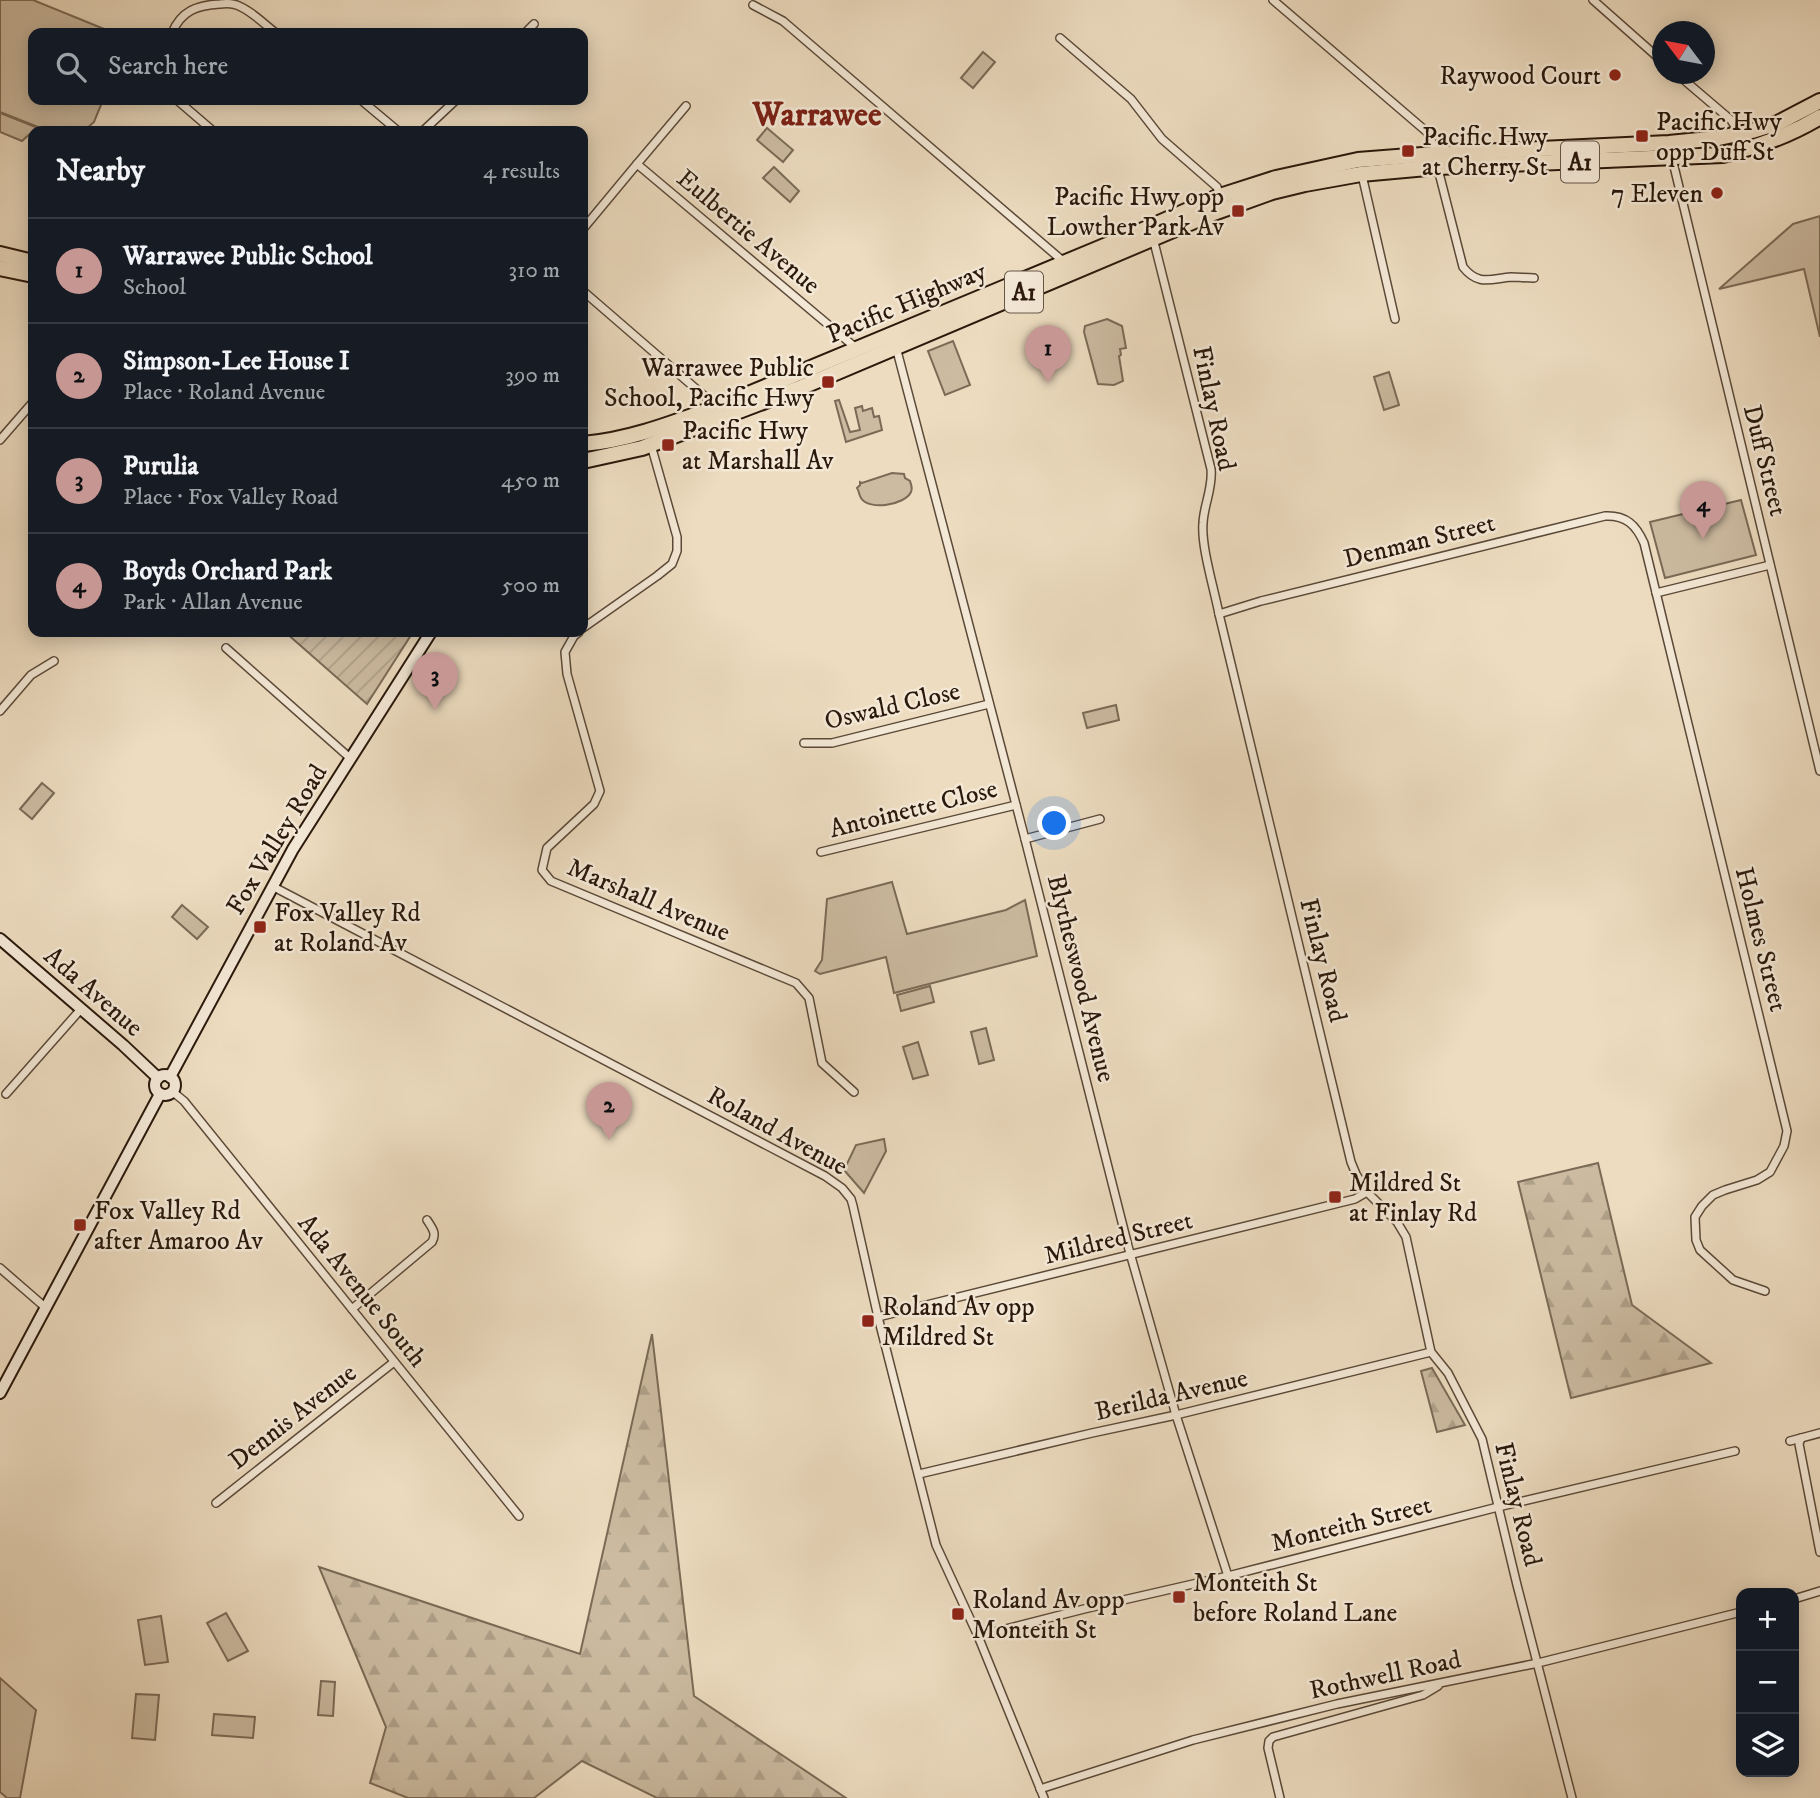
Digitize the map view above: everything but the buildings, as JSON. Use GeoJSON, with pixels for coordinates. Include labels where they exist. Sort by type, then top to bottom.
{"type":"FeatureCollection","features":[{"type":"Feature","properties":{"kind":"highway","name":"Pacific Highway"},"geometry":{"type":"LineString","coordinates":[[588,443],[646,433],[860,355],[895,346],[1153,237],[1272,192],[1436,160],[1719,138],[1778,122],[1820,101]]}},
{"type":"Feature","properties":{"kind":"highway","name":"Pacific Highway"},"geometry":{"type":"LineString","coordinates":[[588,460],[651,445],[802,387],[860,355],[1065,261],[1220,196],[1276,177],[1358,160],[1672,159],[1723,155],[1743,151],[1786,135],[1820,117]]}},
{"type":"Feature","properties":{"kind":"highway"},"geometry":{"type":"LineString","coordinates":[[0,254],[28,260]]}},
{"type":"Feature","properties":{"kind":"highway"},"geometry":{"type":"LineString","coordinates":[[0,268],[28,274]]}},
{"type":"Feature","properties":{"kind":"main road","name":"Fox Valley Road"},"geometry":{"type":"LineString","coordinates":[[170,1076],[293,849],[428,637]]}},
{"type":"Feature","properties":{"kind":"main road","name":"Ada Avenue"},"geometry":{"type":"LineString","coordinates":[[0,939],[158,1078]]}},
{"type":"Feature","properties":{"kind":"main road"},"geometry":{"type":"LineString","coordinates":[[163,1075],[170,1076],[175,1083],[173,1091],[167,1096],[160,1094],[155,1087],[158,1078],[163,1075]]}},
{"type":"Feature","properties":{"kind":"main road"},"geometry":{"type":"LineString","coordinates":[[0,1392],[160,1094]]}},
{"type":"Feature","properties":{"kind":"street"},"geometry":{"type":"LineString","coordinates":[[1593,0],[1652,52]]}},
{"type":"Feature","properties":{"kind":"street"},"geometry":{"type":"LineString","coordinates":[[1279,2],[1427,132],[1434,148],[1463,267],[1468,273],[1481,280],[1490,281],[1515,277],[1534,278]]}},
{"type":"Feature","properties":{"kind":"street"},"geometry":{"type":"LineString","coordinates":[[174,28],[185,14],[200,6],[229,3],[245,9],[270,28]]}},
{"type":"Feature","properties":{"kind":"street"},"geometry":{"type":"LineString","coordinates":[[753,5],[783,20],[1065,261]]}},
{"type":"Feature","properties":{"kind":"street"},"geometry":{"type":"LineString","coordinates":[[530,28],[534,24]]}},
{"type":"Feature","properties":{"kind":"street"},"geometry":{"type":"LineString","coordinates":[[1060,38],[1131,99],[1162,139],[1217,187],[1220,196]]}},
{"type":"Feature","properties":{"kind":"street"},"geometry":{"type":"LineString","coordinates":[[1689,84],[1731,120],[1740,134],[1743,151]]}},
{"type":"Feature","properties":{"kind":"street"},"geometry":{"type":"LineString","coordinates":[[183,105],[207,126]]}},
{"type":"Feature","properties":{"kind":"street"},"geometry":{"type":"LineString","coordinates":[[367,105],[392,126]]}},
{"type":"Feature","properties":{"kind":"street"},"geometry":{"type":"LineString","coordinates":[[428,126],[451,105]]}},
{"type":"Feature","properties":{"kind":"street"},"geometry":{"type":"LineString","coordinates":[[588,223],[685,106]]}},
{"type":"Feature","properties":{"kind":"street","name":"Duff Street"},"geometry":{"type":"LineString","coordinates":[[1672,159],[1820,772]]}},
{"type":"Feature","properties":{"kind":"street","name":"Eulbertie Avenue"},"geometry":{"type":"LineString","coordinates":[[637,164],[860,355]]}},
{"type":"Feature","properties":{"kind":"street"},"geometry":{"type":"LineString","coordinates":[[1361,174],[1395,319]]}},
{"type":"Feature","properties":{"kind":"street","name":"Finlay Road"},"geometry":{"type":"LineString","coordinates":[[1153,237],[1211,469],[1212,480],[1203,520],[1203,534],[1219,614],[1351,1162],[1367,1192],[1397,1223],[1406,1237],[1432,1352],[1448,1373],[1482,1439],[1572,1798]]}},
{"type":"Feature","properties":{"kind":"street"},"geometry":{"type":"LineString","coordinates":[[588,295],[717,407]]}},
{"type":"Feature","properties":{"kind":"street","name":"Blytheswood Avenue"},"geometry":{"type":"LineString","coordinates":[[895,346],[1131,1255],[1176,1415],[1228,1576]]}},
{"type":"Feature","properties":{"kind":"street"},"geometry":{"type":"LineString","coordinates":[[0,440],[28,408]]}},
{"type":"Feature","properties":{"kind":"street"},"geometry":{"type":"LineString","coordinates":[[588,624],[672,564],[677,551],[677,537],[651,445]]}},
{"type":"Feature","properties":{"kind":"street","name":"Denman Street"},"geometry":{"type":"LineString","coordinates":[[1219,614],[1261,601],[1605,516],[1622,517],[1630,521]]}},
{"type":"Feature","properties":{"kind":"street","name":"Holmes Street"},"geometry":{"type":"LineString","coordinates":[[1630,521],[1644,543],[1657,593],[1787,1130],[1784,1146],[1770,1172],[1758,1180],[1713,1195],[1702,1206],[1695,1217],[1696,1240],[1700,1250],[1733,1280],[1765,1291]]}},
{"type":"Feature","properties":{"kind":"street"},"geometry":{"type":"LineString","coordinates":[[1657,593],[1770,565]]}},
{"type":"Feature","properties":{"kind":"street","name":"Marshall Avenue"},"geometry":{"type":"LineString","coordinates":[[573,637],[565,652],[567,674],[600,791],[594,804],[547,848],[542,870],[551,881],[796,983],[809,998],[822,1063],[854,1092]]}},
{"type":"Feature","properties":{"kind":"street"},"geometry":{"type":"LineString","coordinates":[[226,648],[350,758]]}},
{"type":"Feature","properties":{"kind":"street"},"geometry":{"type":"LineString","coordinates":[[0,711],[31,675],[54,661]]}},
{"type":"Feature","properties":{"kind":"street","name":"Oswald Close"},"geometry":{"type":"LineString","coordinates":[[804,743],[832,743],[989,704]]}},
{"type":"Feature","properties":{"kind":"street","name":"Antoinette Close"},"geometry":{"type":"LineString","coordinates":[[821,852],[1016,805]]}},
{"type":"Feature","properties":{"kind":"street"},"geometry":{"type":"LineString","coordinates":[[1025,839],[1100,819]]}},
{"type":"Feature","properties":{"kind":"street","name":"Roland Avenue"},"geometry":{"type":"LineString","coordinates":[[272,886],[834,1181],[847,1193],[853,1206],[878,1317],[936,1545],[978,1636],[1044,1798]]}},
{"type":"Feature","properties":{"kind":"street"},"geometry":{"type":"LineString","coordinates":[[6,1094],[81,1009]]}},
{"type":"Feature","properties":{"kind":"street","name":"Ada Avenue South"},"geometry":{"type":"LineString","coordinates":[[173,1091],[184,1101],[519,1516]]}},
{"type":"Feature","properties":{"kind":"street","name":"Mildred Street"},"geometry":{"type":"LineString","coordinates":[[878,1317],[1355,1199],[1367,1192]]}},
{"type":"Feature","properties":{"kind":"street"},"geometry":{"type":"LineString","coordinates":[[352,1309],[430,1244],[435,1235],[428,1220]]}},
{"type":"Feature","properties":{"kind":"street"},"geometry":{"type":"LineString","coordinates":[[0,1268],[46,1308]]}},
{"type":"Feature","properties":{"kind":"street","name":"Berilda Avenue"},"geometry":{"type":"LineString","coordinates":[[919,1474],[1432,1352]]}},
{"type":"Feature","properties":{"kind":"street","name":"Dennis Avenue"},"geometry":{"type":"LineString","coordinates":[[216,1503],[394,1362]]}},
{"type":"Feature","properties":{"kind":"street"},"geometry":{"type":"LineString","coordinates":[[1790,1441],[1820,1433]]}},
{"type":"Feature","properties":{"kind":"street"},"geometry":{"type":"LineString","coordinates":[[1801,1438],[1799,1444],[1820,1552]]}},
{"type":"Feature","properties":{"kind":"street","name":"Monteith Street"},"geometry":{"type":"LineString","coordinates":[[978,1636],[1735,1451]]}},
{"type":"Feature","properties":{"kind":"street"},"geometry":{"type":"LineString","coordinates":[[1799,1597],[1820,1591]]}},
{"type":"Feature","properties":{"kind":"street","name":"Rothwell Road"},"geometry":{"type":"LineString","coordinates":[[1040,1789],[1193,1740],[1337,1704],[1538,1663],[1736,1613]]}},
{"type":"Feature","properties":{"kind":"street"},"geometry":{"type":"LineString","coordinates":[[1280,1798],[1268,1748],[1273,1737],[1423,1695],[1441,1684]]}},
{"type":"Feature","properties":{"kind":"green space"},"geometry":{"type":"Polygon","coordinates":[[[0,0],[33,0],[102,28],[28,28],[28,105],[101,105],[90,126],[35,126],[0,112],[0,0]]]}},
{"type":"Feature","properties":{"kind":"green space"},"geometry":{"type":"Polygon","coordinates":[[[983,52],[995,62],[973,88],[961,78],[983,52]]]}},
{"type":"Feature","properties":{"kind":"green space"},"geometry":{"type":"Polygon","coordinates":[[[0,113],[33,126],[28,126],[28,136],[22,141],[0,132],[0,113]]]}},
{"type":"Feature","properties":{"kind":"green space"},"geometry":{"type":"Polygon","coordinates":[[[767,128],[793,150],[783,162],[757,140],[767,128]]]}},
{"type":"Feature","properties":{"kind":"green space"},"geometry":{"type":"Polygon","coordinates":[[[774,167],[799,191],[790,202],[763,178],[774,167]]]}},
{"type":"Feature","properties":{"kind":"green space"},"geometry":{"type":"Polygon","coordinates":[[[1820,216],[1820,337],[1804,269],[1719,289],[1793,224],[1820,216]]]}},
{"type":"Feature","properties":{"kind":"green space"},"geometry":{"type":"Polygon","coordinates":[[[1107,319],[1122,326],[1126,348],[1120,349],[1119,356],[1123,381],[1114,385],[1098,384],[1084,332],[1085,326],[1107,319]]]}},
{"type":"Feature","properties":{"kind":"green space"},"geometry":{"type":"Polygon","coordinates":[[[953,341],[970,385],[945,395],[928,351],[953,341]]]}},
{"type":"Feature","properties":{"kind":"green space"},"geometry":{"type":"Polygon","coordinates":[[[1389,372],[1399,405],[1384,410],[1374,377],[1389,372]]]}},
{"type":"Feature","properties":{"kind":"green space"},"geometry":{"type":"Polygon","coordinates":[[[839,400],[850,432],[860,430],[855,408],[862,406],[863,411],[872,408],[874,417],[879,416],[882,430],[846,442],[835,401],[839,400]]]}},
{"type":"Feature","properties":{"kind":"green space"},"geometry":{"type":"Polygon","coordinates":[[[892,473],[904,474],[910,481],[912,489],[907,497],[887,505],[871,504],[861,498],[857,488],[860,482],[892,473]]]}},
{"type":"Feature","properties":{"kind":"green space"},"geometry":{"type":"Polygon","coordinates":[[[1741,500],[1756,555],[1665,578],[1650,522],[1741,500]]]}},
{"type":"Feature","properties":{"kind":"green space"},"geometry":{"type":"Polygon","coordinates":[[[291,637],[410,637],[367,704],[291,637]]]}},
{"type":"Feature","properties":{"kind":"green space"},"geometry":{"type":"Polygon","coordinates":[[[1116,705],[1119,720],[1087,728],[1083,713],[1116,705]]]}},
{"type":"Feature","properties":{"kind":"green space"},"geometry":{"type":"Polygon","coordinates":[[[42,783],[54,793],[32,819],[20,809],[42,783]]]}},
{"type":"Feature","properties":{"kind":"green space"},"geometry":{"type":"Polygon","coordinates":[[[892,882],[907,934],[1006,910],[1025,900],[1037,956],[894,993],[886,957],[820,974],[815,971],[822,960],[827,899],[892,882]]]}},
{"type":"Feature","properties":{"kind":"green space"},"geometry":{"type":"Polygon","coordinates":[[[182,905],[208,927],[197,939],[172,917],[182,905]]]}},
{"type":"Feature","properties":{"kind":"green space"},"geometry":{"type":"Polygon","coordinates":[[[930,986],[934,1002],[901,1011],[897,995],[930,986]]]}},
{"type":"Feature","properties":{"kind":"green space"},"geometry":{"type":"Polygon","coordinates":[[[986,1028],[994,1060],[979,1064],[971,1032],[986,1028]]]}},
{"type":"Feature","properties":{"kind":"green space"},"geometry":{"type":"Polygon","coordinates":[[[918,1042],[928,1075],[913,1079],[903,1047],[918,1042]]]}},
{"type":"Feature","properties":{"kind":"green space"},"geometry":{"type":"Polygon","coordinates":[[[884,1139],[886,1151],[864,1193],[844,1170],[856,1145],[884,1139]]]}},
{"type":"Feature","properties":{"kind":"green space"},"geometry":{"type":"Polygon","coordinates":[[[1598,1163],[1632,1305],[1711,1363],[1571,1398],[1518,1182],[1598,1163]]]}},
{"type":"Feature","properties":{"kind":"green space"},"geometry":{"type":"Polygon","coordinates":[[[652,1334],[694,1696],[846,1798],[657,1798],[582,1761],[534,1798],[408,1798],[370,1783],[386,1727],[319,1567],[580,1654],[652,1334]]]}},
{"type":"Feature","properties":{"kind":"green space"},"geometry":{"type":"Polygon","coordinates":[[[1432,1368],[1465,1425],[1437,1432],[1421,1371],[1432,1368]]]}},
{"type":"Feature","properties":{"kind":"green space"},"geometry":{"type":"Polygon","coordinates":[[[226,1613],[248,1651],[228,1661],[207,1623],[226,1613]]]}},
{"type":"Feature","properties":{"kind":"green space"},"geometry":{"type":"Polygon","coordinates":[[[161,1616],[168,1662],[145,1665],[138,1620],[161,1616]]]}},
{"type":"Feature","properties":{"kind":"green space"},"geometry":{"type":"Polygon","coordinates":[[[0,1678],[36,1710],[20,1798],[7,1798],[0,1792],[0,1678]]]}},
{"type":"Feature","properties":{"kind":"green space"},"geometry":{"type":"Polygon","coordinates":[[[321,1681],[335,1682],[333,1716],[318,1715],[321,1681]]]}},
{"type":"Feature","properties":{"kind":"green space"},"geometry":{"type":"Polygon","coordinates":[[[136,1694],[159,1695],[155,1740],[132,1738],[136,1694]]]}},
{"type":"Feature","properties":{"kind":"green space"},"geometry":{"type":"Polygon","coordinates":[[[214,1714],[255,1717],[253,1738],[212,1735],[214,1714]]]}},
{"type":"Feature","properties":{"kind":"place","name":"Raywood Court"},"geometry":{"type":"Point","coordinates":[1615,75]}},
{"type":"Feature","properties":{"kind":"place","name":"Pacific Hwy opp Duff St"},"geometry":{"type":"Point","coordinates":[1642,136]}},
{"type":"Feature","properties":{"kind":"place","name":"Pacific Hwy at Cherry St"},"geometry":{"type":"Point","coordinates":[1408,151]}},
{"type":"Feature","properties":{"kind":"place","name":"7 Eleven"},"geometry":{"type":"Point","coordinates":[1717,193]}},
{"type":"Feature","properties":{"kind":"place","name":"Pacific Hwy opp Lowther Park Av"},"geometry":{"type":"Point","coordinates":[1238,211]}},
{"type":"Feature","properties":{"kind":"place","name":"Warrawee Public School, Pacific Hwy"},"geometry":{"type":"Point","coordinates":[828,382]}},
{"type":"Feature","properties":{"kind":"place","name":"Warrawee Public School"},"geometry":{"type":"Point","coordinates":[1048,383]}},
{"type":"Feature","properties":{"kind":"place","name":"Pacific Hwy at Marshall Av"},"geometry":{"type":"Point","coordinates":[668,445]}},
{"type":"Feature","properties":{"kind":"place","name":"Boyds Orchard Park"},"geometry":{"type":"Point","coordinates":[1703,539]}},
{"type":"Feature","properties":{"kind":"place","name":"Purulia"},"geometry":{"type":"Point","coordinates":[435,710]}},
{"type":"Feature","properties":{"kind":"place","name":"Fox Valley Rd at Roland Av"},"geometry":{"type":"Point","coordinates":[260,927]}},
{"type":"Feature","properties":{"kind":"place","name":"Simpson-Lee House I"},"geometry":{"type":"Point","coordinates":[609,1140]}},
{"type":"Feature","properties":{"kind":"place","name":"Mildred St at Finlay Rd"},"geometry":{"type":"Point","coordinates":[1335,1197]}},
{"type":"Feature","properties":{"kind":"place","name":"Fox Valley Rd after Amaroo Av"},"geometry":{"type":"Point","coordinates":[80,1225]}},
{"type":"Feature","properties":{"kind":"place","name":"Roland Av opp Mildred St"},"geometry":{"type":"Point","coordinates":[868,1321]}},
{"type":"Feature","properties":{"kind":"place","name":"Monteith St before Roland Lane"},"geometry":{"type":"Point","coordinates":[1179,1597]}},
{"type":"Feature","properties":{"kind":"place","name":"Roland Av opp Monteith St"},"geometry":{"type":"Point","coordinates":[958,1614]}},
{"type":"Feature","properties":{"kind":"district","name":"Warrawee"},"geometry":{"type":"Point","coordinates":[817,113]}}]}
